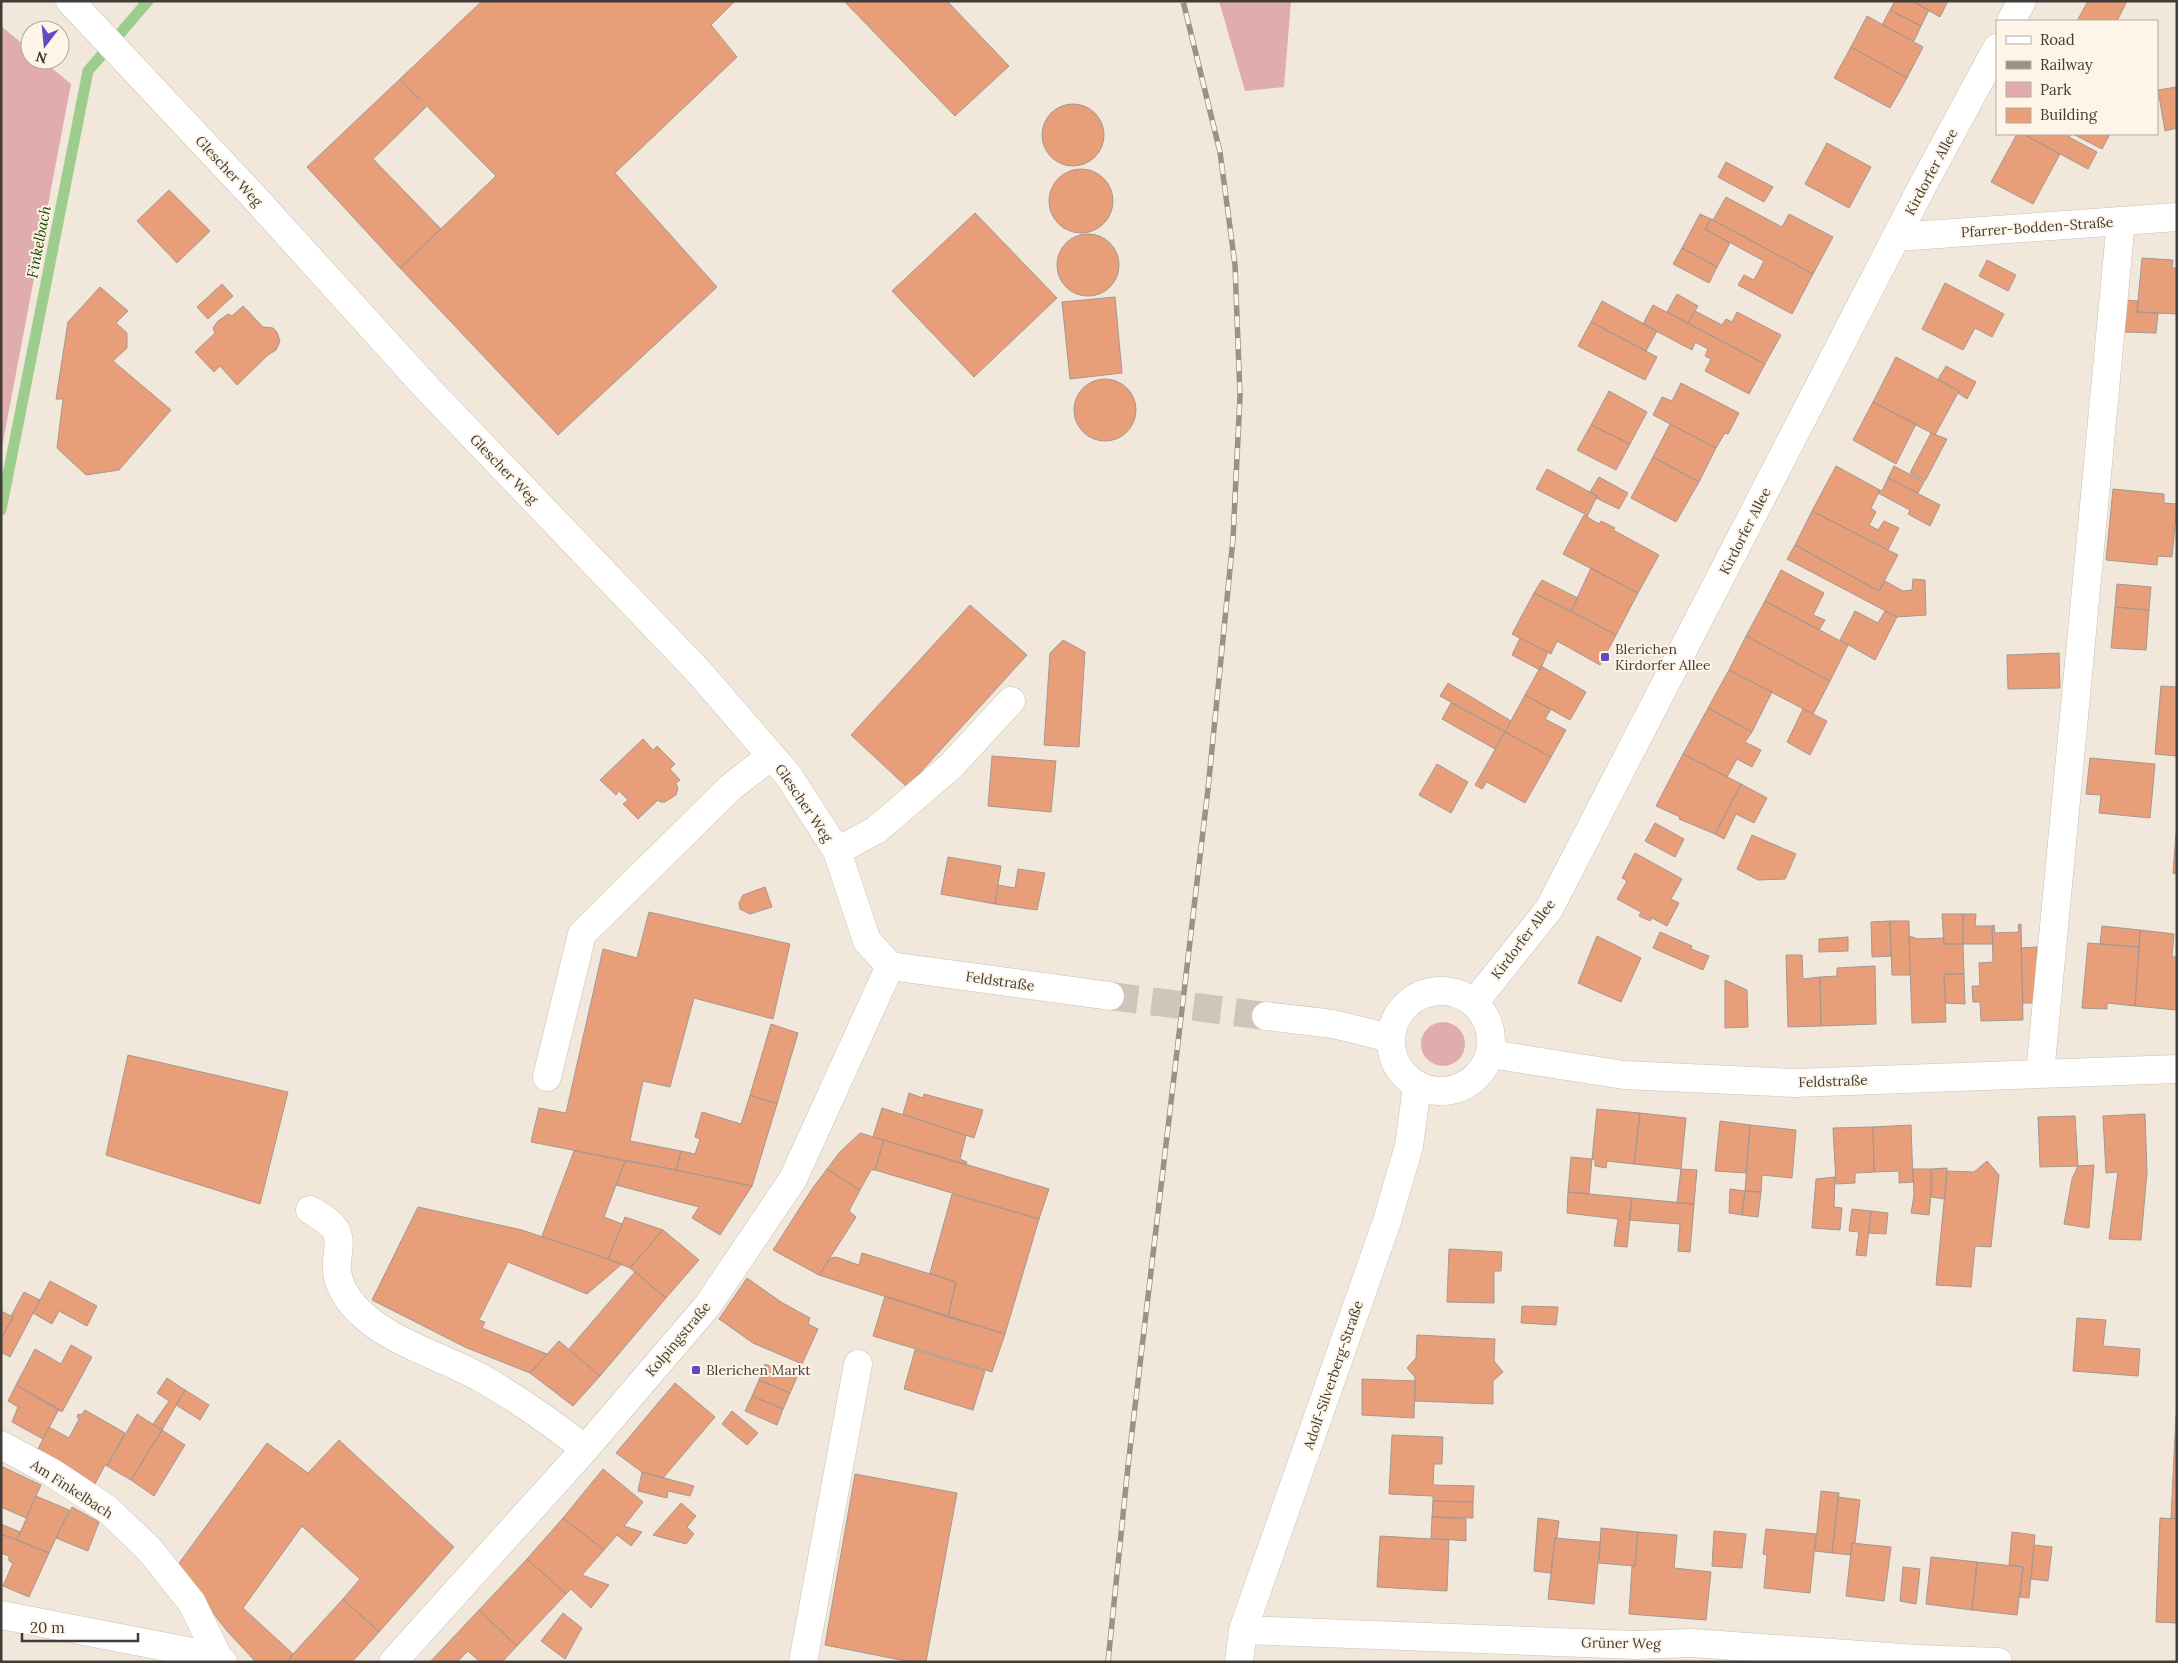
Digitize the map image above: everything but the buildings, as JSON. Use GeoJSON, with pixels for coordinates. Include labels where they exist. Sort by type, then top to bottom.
{"type":"FeatureCollection","features":[{"type":"Feature","properties":{"kind":"street"},"geometry":{"type":"LineString","coordinates":[[2012,20],[2022,1]]}},
{"type":"Feature","properties":{"kind":"street","name":"Glescher Weg"},"geometry":{"type":"LineString","coordinates":[[76,8],[254,197],[427,388],[698,671],[772,756],[788,775],[837,852],[867,941],[890,966]]}},
{"type":"Feature","properties":{"kind":"street","name":"Kirdorfer Allee"},"geometry":{"type":"LineString","coordinates":[[1474,1003],[1549,909],[1996,50]]}},
{"type":"Feature","properties":{"kind":"street","name":"Pfarrer-Bodden-Straße"},"geometry":{"type":"LineString","coordinates":[[1897,237],[2177,217]]}},
{"type":"Feature","properties":{"kind":"street"},"geometry":{"type":"LineString","coordinates":[[2040,1074],[2120,221]]}},
{"type":"Feature","properties":{"kind":"street"},"geometry":{"type":"LineString","coordinates":[[837,852],[876,830],[943,772],[1011,701]]}},
{"type":"Feature","properties":{"kind":"street"},"geometry":{"type":"LineString","coordinates":[[547,1077],[582,934],[731,787],[772,756]]}},
{"type":"Feature","properties":{"kind":"street","name":"Feldstraße"},"geometry":{"type":"LineString","coordinates":[[890,966],[1110,996]]}},
{"type":"Feature","properties":{"kind":"street","name":"Kolpingstraße"},"geometry":{"type":"LineString","coordinates":[[393,1662],[585,1449],[708,1305],[793,1179],[890,966]]}},
{"type":"Feature","properties":{"kind":"street"},"geometry":{"type":"LineString","coordinates":[[1427,992],[1454,992],[1474,1003],[1487,1020],[1492,1037],[1490,1054],[1478,1076],[1464,1087],[1452,1091],[1434,1091],[1417,1086],[1400,1071],[1392,1055],[1390,1038],[1399,1013],[1411,1000],[1427,992]]}},
{"type":"Feature","properties":{"kind":"street"},"geometry":{"type":"LineString","coordinates":[[1266,1016],[1333,1024],[1390,1038]]}},
{"type":"Feature","properties":{"kind":"street","name":"Feldstraße"},"geometry":{"type":"LineString","coordinates":[[1490,1054],[1624,1075],[1795,1082],[2177,1069]]}},
{"type":"Feature","properties":{"kind":"street","name":"Adolf-Silverberg-Straße"},"geometry":{"type":"LineString","coordinates":[[1239,1662],[1243,1630],[1387,1221],[1409,1146],[1417,1086]]}},
{"type":"Feature","properties":{"kind":"street"},"geometry":{"type":"LineString","coordinates":[[310,1210],[336,1230],[339,1244],[337,1268],[340,1286],[348,1301],[366,1318],[399,1338],[481,1378],[554,1424],[585,1449]]}},
{"type":"Feature","properties":{"kind":"street"},"geometry":{"type":"LineString","coordinates":[[804,1662],[858,1364]]}},
{"type":"Feature","properties":{"kind":"street","name":"Am Finkelbach"},"geometry":{"type":"LineString","coordinates":[[1,1446],[51,1472],[108,1509],[142,1543],[192,1603],[220,1660]]}},
{"type":"Feature","properties":{"kind":"street"},"geometry":{"type":"LineString","coordinates":[[1,1615],[220,1660]]}},
{"type":"Feature","properties":{"kind":"street","name":"Grüner Weg"},"geometry":{"type":"LineString","coordinates":[[1243,1630],[1625,1644],[1692,1643],[1917,1659],[1998,1662]]}},
{"type":"Feature","properties":{"kind":"green space"},"geometry":{"type":"Polygon","coordinates":[[[1219,1],[1291,1],[1284,87],[1245,91],[1219,1]]]}},
{"type":"Feature","properties":{"kind":"green space"},"geometry":{"type":"Polygon","coordinates":[[[1,26],[20,42],[20,70],[54,70],[71,84],[1,452],[1,26]]]}},
{"type":"Feature","properties":{"kind":"green space"},"geometry":{"type":"Polygon","coordinates":[[[1443,1022],[1455,1026],[1461,1032],[1465,1044],[1461,1056],[1455,1062],[1443,1066],[1431,1062],[1425,1056],[1421,1044],[1425,1032],[1431,1026],[1443,1022]]]}},
{"type":"Feature","properties":{"kind":"waterway","name":"Finkelbach"},"geometry":{"type":"LineString","coordinates":[[1,510],[88,71],[148,1]]}},
{"type":"Feature","properties":{"kind":"tunnel"},"geometry":{"type":"LineString","coordinates":[[1110,996],[1266,1016]]}},
{"type":"Feature","properties":{"kind":"railway"},"geometry":{"type":"LineString","coordinates":[[1108,1662],[1128,1466],[1208,789],[1233,539],[1240,396],[1235,265],[1220,152],[1183,1]]}},
{"type":"Feature","properties":{"kind":"place","name":"Blerichen Kirdorfer Allee"},"geometry":{"type":"Point","coordinates":[1605,657]}},
{"type":"Feature","properties":{"kind":"place","name":"Blerichen Markt"},"geometry":{"type":"Point","coordinates":[696,1370]}}]}
